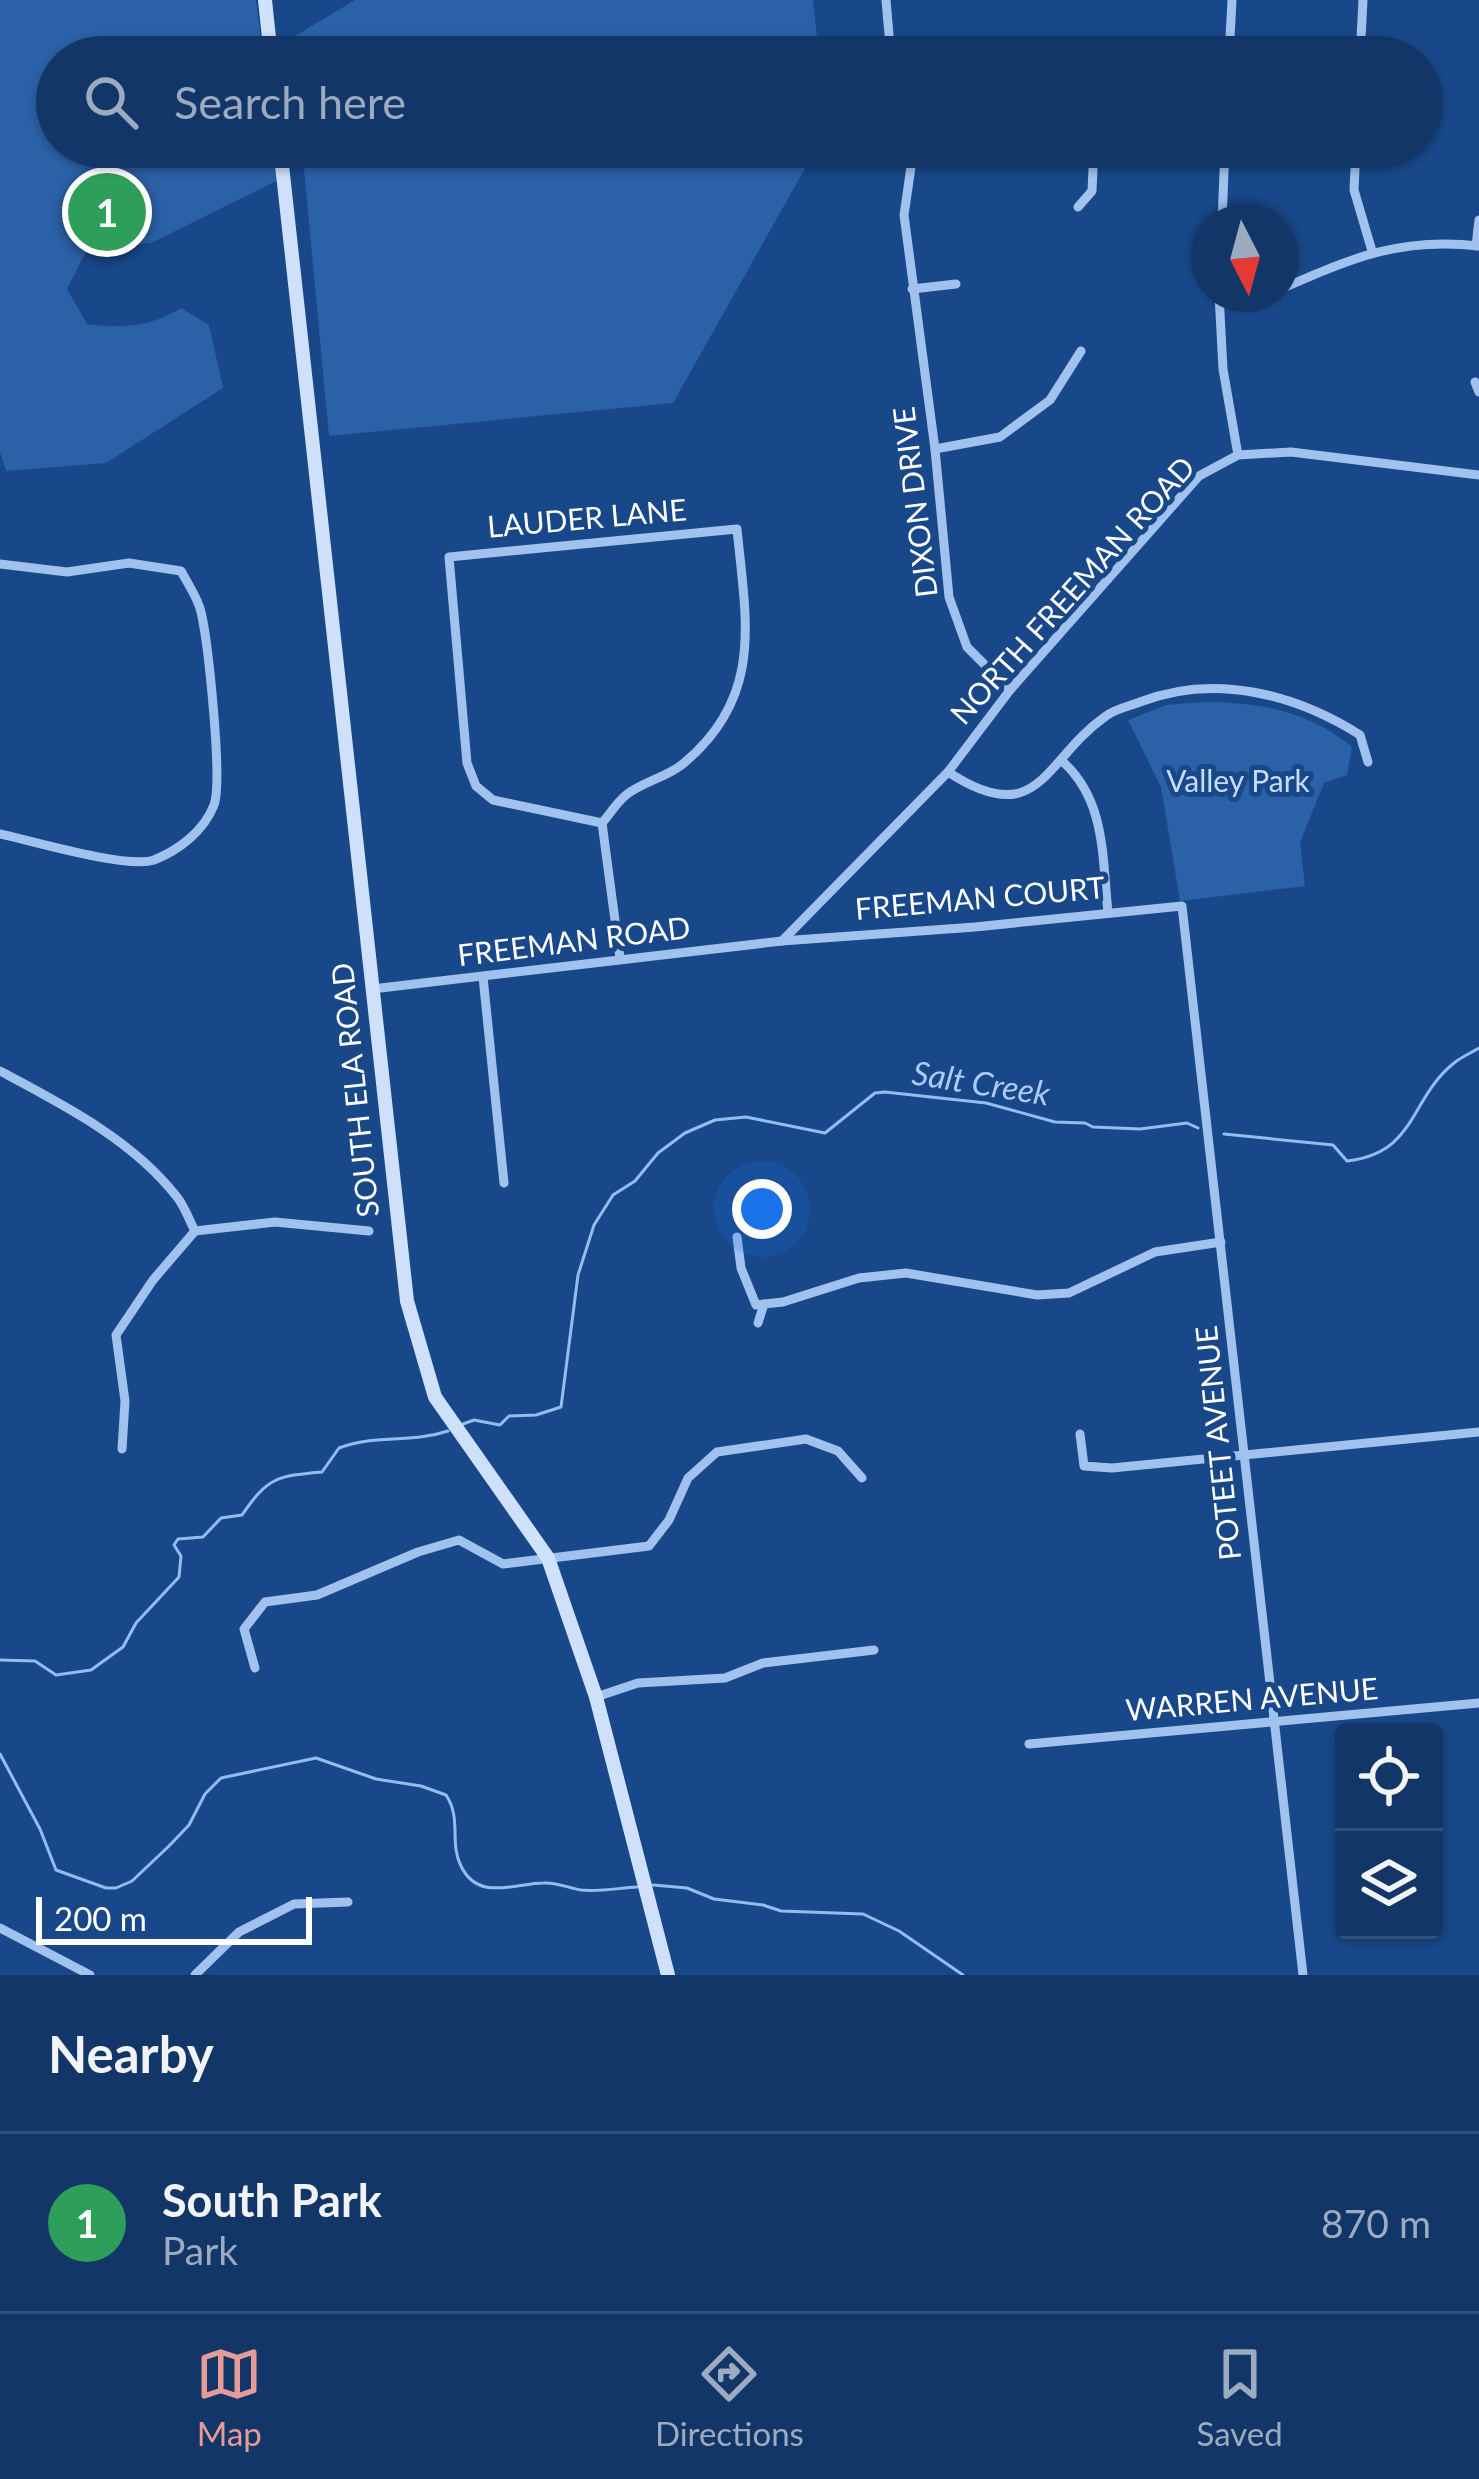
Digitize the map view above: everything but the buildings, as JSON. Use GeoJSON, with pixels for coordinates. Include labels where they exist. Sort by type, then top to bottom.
{"type":"FeatureCollection","features":[{"type":"Feature","properties":{"kind":"main road"},"geometry":{"type":"LineString","coordinates":[[265,0],[269,36]]}},
{"type":"Feature","properties":{"kind":"main road","name":"SOUTH ELA ROAD"},"geometry":{"type":"LineString","coordinates":[[282,168],[406,1300],[435,1397],[548,1558],[596,1697],[668,1975]]}},
{"type":"Feature","properties":{"kind":"street"},"geometry":{"type":"LineString","coordinates":[[886,0],[889,36]]}},
{"type":"Feature","properties":{"kind":"street"},"geometry":{"type":"LineString","coordinates":[[1230,36],[1232,0]]}},
{"type":"Feature","properties":{"kind":"street"},"geometry":{"type":"LineString","coordinates":[[1361,36],[1363,0]]}},
{"type":"Feature","properties":{"kind":"street","name":"DIXON DRIVE"},"geometry":{"type":"LineString","coordinates":[[911,168],[904,215],[949,597],[967,646],[1010,690]]}},
{"type":"Feature","properties":{"kind":"street"},"geometry":{"type":"LineString","coordinates":[[1078,207],[1092,191],[1093,168]]}},
{"type":"Feature","properties":{"kind":"street"},"geometry":{"type":"LineString","coordinates":[[1223,204],[1224,168]]}},
{"type":"Feature","properties":{"kind":"street"},"geometry":{"type":"LineString","coordinates":[[1355,168],[1354,190],[1372,251]]}},
{"type":"Feature","properties":{"kind":"street"},"geometry":{"type":"LineString","coordinates":[[1299,281],[1372,251],[1425,243],[1477,246],[1479,220]]}},
{"type":"Feature","properties":{"kind":"street"},"geometry":{"type":"LineString","coordinates":[[912,289],[956,284]]}},
{"type":"Feature","properties":{"kind":"street"},"geometry":{"type":"LineString","coordinates":[[1220,312],[1223,369],[1238,454]]}},
{"type":"Feature","properties":{"kind":"street"},"geometry":{"type":"LineString","coordinates":[[934,448],[1000,436],[1050,400],[1081,351]]}},
{"type":"Feature","properties":{"kind":"street","name":"NORTH FREEMAN ROAD"},"geometry":{"type":"LineString","coordinates":[[782,941],[948,772],[1010,690],[1199,476],[1238,454],[1292,452],[1479,475]]}},
{"type":"Feature","properties":{"kind":"street","name":"LAUDER LANE"},"geometry":{"type":"LineString","coordinates":[[736,529],[747,628],[743,678],[734,702],[683,764],[625,795],[602,823],[494,800],[476,786],[467,764],[448,556],[736,529]]}},
{"type":"Feature","properties":{"kind":"street"},"geometry":{"type":"LineString","coordinates":[[0,564],[67,572],[129,562],[181,571],[201,609],[217,755],[216,794],[203,824],[186,842],[150,862],[100,857],[0,834]]}},
{"type":"Feature","properties":{"kind":"street"},"geometry":{"type":"LineString","coordinates":[[948,772],[972,788],[1004,795],[1027,790],[1107,715],[1163,694],[1219,689],[1272,694],[1323,712],[1360,735],[1368,762]]}},
{"type":"Feature","properties":{"kind":"street"},"geometry":{"type":"LineString","coordinates":[[1062,761],[1091,796],[1097,812],[1108,912]]}},
{"type":"Feature","properties":{"kind":"street"},"geometry":{"type":"LineString","coordinates":[[602,823],[620,958]]}},
{"type":"Feature","properties":{"kind":"street","name":"FREEMAN COURT"},"geometry":{"type":"LineString","coordinates":[[782,941],[1182,906]]}},
{"type":"Feature","properties":{"kind":"street","name":"POTEET AVENUE"},"geometry":{"type":"LineString","coordinates":[[1182,906],[1303,1975]]}},
{"type":"Feature","properties":{"kind":"street","name":"FREEMAN ROAD"},"geometry":{"type":"LineString","coordinates":[[372,989],[782,941]]}},
{"type":"Feature","properties":{"kind":"street"},"geometry":{"type":"LineString","coordinates":[[483,977],[504,1183]]}},
{"type":"Feature","properties":{"kind":"street"},"geometry":{"type":"LineString","coordinates":[[0,1070],[79,1113],[134,1155],[178,1198],[195,1231]]}},
{"type":"Feature","properties":{"kind":"street"},"geometry":{"type":"LineString","coordinates":[[122,1449],[124,1402],[116,1335],[153,1280],[195,1231],[275,1222],[368,1231]]}},
{"type":"Feature","properties":{"kind":"street"},"geometry":{"type":"LineString","coordinates":[[737,1237],[741,1268],[756,1305],[783,1303],[860,1278],[906,1274],[1037,1295],[1069,1293],[1155,1252],[1221,1242]]}},
{"type":"Feature","properties":{"kind":"street"},"geometry":{"type":"LineString","coordinates":[[758,1323],[764,1304]]}},
{"type":"Feature","properties":{"kind":"street"},"geometry":{"type":"LineString","coordinates":[[1080,1435],[1084,1466],[1112,1468],[1479,1432]]}},
{"type":"Feature","properties":{"kind":"street"},"geometry":{"type":"LineString","coordinates":[[255,1668],[244,1629],[265,1602],[317,1595],[418,1552],[459,1540],[502,1564],[650,1546],[669,1520],[688,1478],[717,1452],[806,1439],[838,1451],[862,1478]]}},
{"type":"Feature","properties":{"kind":"street"},"geometry":{"type":"LineString","coordinates":[[596,1697],[638,1683],[725,1678],[763,1663],[874,1650]]}},
{"type":"Feature","properties":{"kind":"street","name":"WARREN AVENUE"},"geometry":{"type":"LineString","coordinates":[[1029,1744],[1479,1703]]}},
{"type":"Feature","properties":{"kind":"street"},"geometry":{"type":"LineString","coordinates":[[195,1975],[239,1932],[293,1904],[348,1902]]}},
{"type":"Feature","properties":{"kind":"street"},"geometry":{"type":"LineString","coordinates":[[0,1928],[90,1975]]}},
{"type":"Feature","properties":{"kind":"green space"},"geometry":{"type":"Polygon","coordinates":[[[0,0],[256,0],[260,36],[36,36],[36,168],[277,168],[278,180],[151,243],[88,248],[67,289],[87,324],[136,325],[181,308],[209,325],[223,388],[106,463],[6,471],[0,452],[0,0]]]}},
{"type":"Feature","properties":{"kind":"green space"},"geometry":{"type":"Polygon","coordinates":[[[355,0],[813,0],[817,36],[295,36],[355,0]]]}},
{"type":"Feature","properties":{"kind":"green space"},"geometry":{"type":"Polygon","coordinates":[[[304,168],[805,168],[673,403],[329,436],[304,168]]]}},
{"type":"Feature","properties":{"kind":"green space","name":"Valley Park"},"geometry":{"type":"Polygon","coordinates":[[[1203,702],[1282,711],[1318,725],[1352,747],[1347,775],[1324,783],[1300,842],[1305,886],[1180,901],[1161,787],[1128,720],[1166,705],[1203,702]]]}},
{"type":"Feature","properties":{"kind":"waterway","name":"Salt Creek"},"geometry":{"type":"LineString","coordinates":[[1224,1134],[1333,1145],[1347,1161],[1370,1156],[1400,1136],[1439,1077],[1479,1048]]}},
{"type":"Feature","properties":{"kind":"waterway","name":"Salt Creek"},"geometry":{"type":"LineString","coordinates":[[463,1424],[474,1420],[500,1425],[509,1416],[536,1415],[561,1407],[578,1275],[594,1225],[613,1195],[635,1181],[658,1153],[685,1133],[715,1120],[746,1117],[825,1133],[875,1093],[885,1092],[986,1103],[1093,1127],[1140,1129],[1187,1123],[1198,1128]]}},
{"type":"Feature","properties":{"kind":"waterway","name":"Salt Creek"},"geometry":{"type":"LineString","coordinates":[[0,1660],[35,1661],[56,1675],[91,1670],[123,1647],[136,1623],[179,1577],[181,1556],[174,1545],[178,1539],[203,1537],[221,1518],[242,1515],[275,1481],[322,1472],[339,1448],[448,1431]]}},
{"type":"Feature","properties":{"kind":"waterway"},"geometry":{"type":"LineString","coordinates":[[0,1754],[56,1870],[106,1888],[132,1881],[169,1846],[221,1778],[316,1758],[376,1779],[446,1795],[461,1866],[477,1884],[498,1888],[549,1883],[588,1890],[637,1887]]}},
{"type":"Feature","properties":{"kind":"waterway"},"geometry":{"type":"LineString","coordinates":[[653,1885],[687,1888],[714,1899],[781,1911],[863,1914],[899,1931],[963,1975]]}},
{"type":"Feature","properties":{"kind":"place","name":"South Park"},"geometry":{"type":"Point","coordinates":[107,212]}}]}
